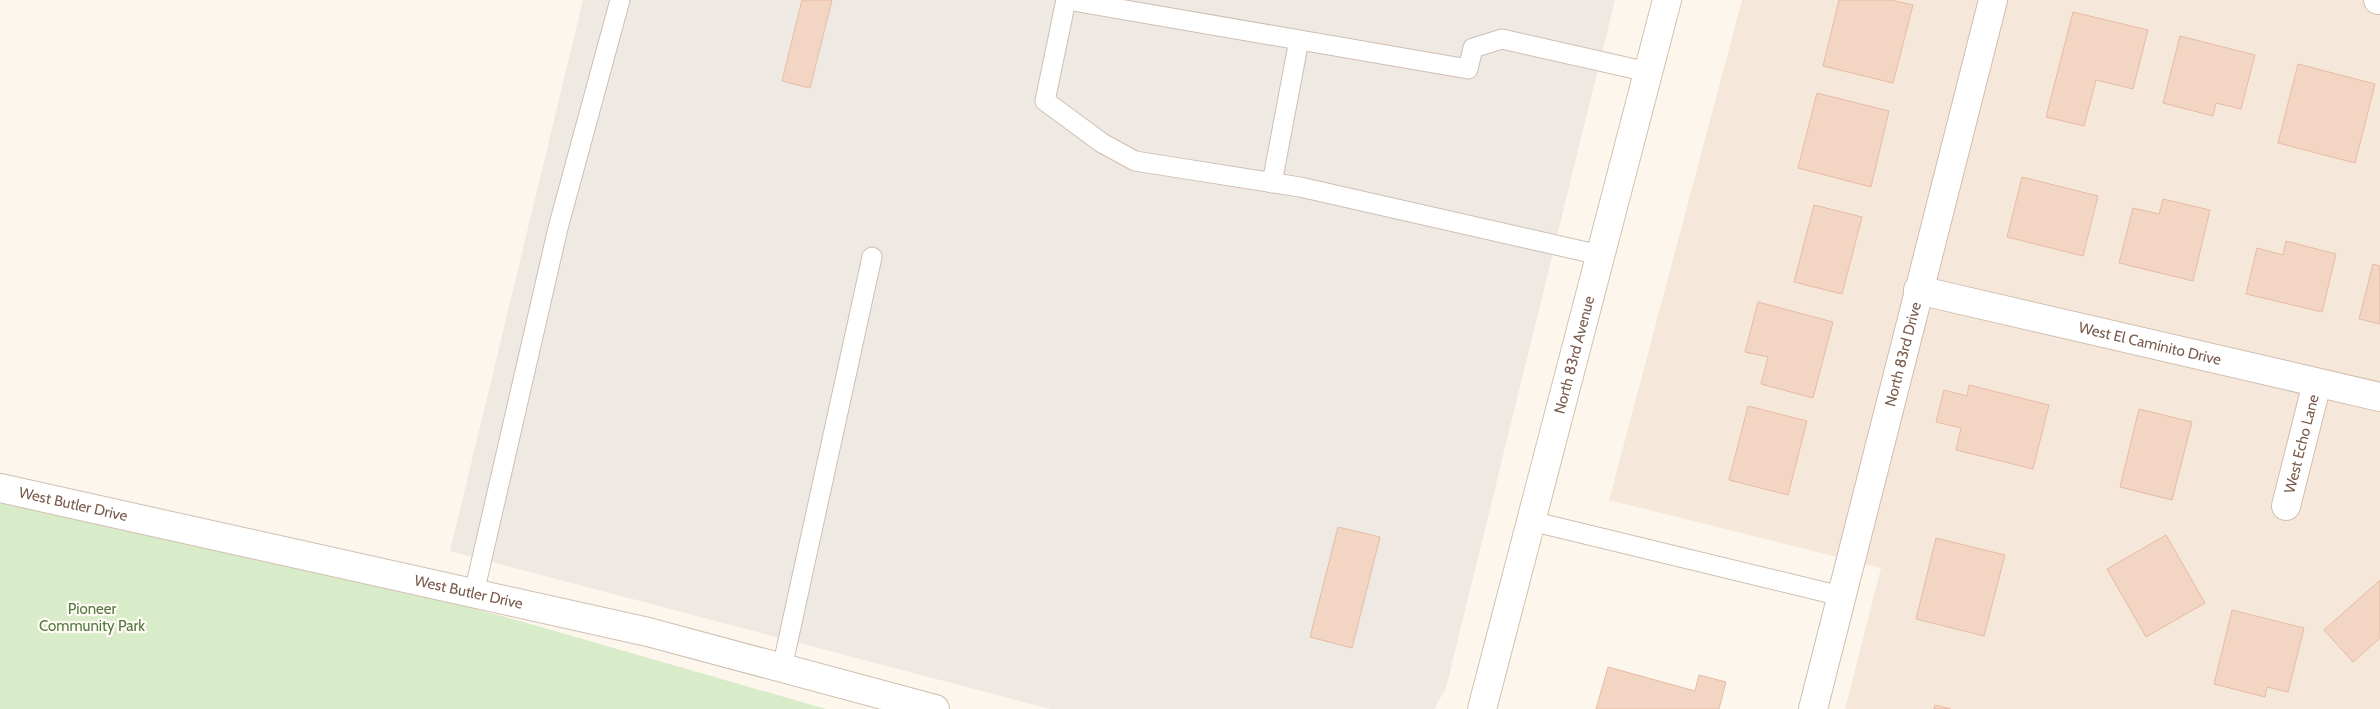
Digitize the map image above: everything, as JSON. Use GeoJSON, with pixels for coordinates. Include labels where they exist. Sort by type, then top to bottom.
{"type":"FeatureCollection","features":[{"type":"Feature","properties":{"kind":"street","name":"North 83rd Avenue"},"geometry":{"type":"LineString","coordinates":[[1482,709],[1667,0]]}},
{"type":"Feature","properties":{"kind":"street","name":"North 83rd Drive"},"geometry":{"type":"LineString","coordinates":[[1813,709],[1993,0]]}},
{"type":"Feature","properties":{"kind":"street","name":"West El Caminito Drive"},"geometry":{"type":"LineString","coordinates":[[1918,290],[2380,397]]}},
{"type":"Feature","properties":{"kind":"street","name":"West Echo Lane"},"geometry":{"type":"LineString","coordinates":[[2286,506],[2317,383]]}},
{"type":"Feature","properties":{"kind":"street","name":"West Butler Drive"},"geometry":{"type":"LineString","coordinates":[[0,488],[648,632],[935,709]]}},
{"type":"Feature","properties":{"kind":"lane"},"geometry":{"type":"LineString","coordinates":[[474,593],[558,228],[620,0]]}},
{"type":"Feature","properties":{"kind":"lane"},"geometry":{"type":"LineString","coordinates":[[1600,255],[1272,183],[1135,161],[1102,143],[1045,101],[1066,0],[1468,69],[1474,48],[1502,39],[1648,72]]}},
{"type":"Feature","properties":{"kind":"lane"},"geometry":{"type":"LineString","coordinates":[[1272,183],[1299,40]]}},
{"type":"Feature","properties":{"kind":"lane"},"geometry":{"type":"LineString","coordinates":[[782,668],[872,257]]}},
{"type":"Feature","properties":{"kind":"lane"},"geometry":{"type":"LineString","coordinates":[[1531,521],[1841,596]]}},
{"type":"Feature","properties":{"kind":"shaded area"},"geometry":{"type":"Polygon","coordinates":[[[583,0],[1615,0],[1446,688],[1434,709],[1050,709],[450,551],[583,0]]]}},
{"type":"Feature","properties":{"kind":"shaded area"},"geometry":{"type":"Polygon","coordinates":[[[1742,0],[2380,0],[2380,709],[1845,709],[1881,568],[1609,500],[1742,0]]]}},
{"type":"Feature","properties":{"kind":"green space","name":"Pioneer Community Park"},"geometry":{"type":"Polygon","coordinates":[[[0,503],[406,591],[520,621],[826,709],[0,709],[0,503]]]}},
{"type":"Feature","properties":{"kind":"building"},"geometry":{"type":"Polygon","coordinates":[[[802,0],[832,0],[810,88],[782,81],[802,0]]]}},
{"type":"Feature","properties":{"kind":"building"},"geometry":{"type":"Polygon","coordinates":[[[1839,0],[1891,0],[1913,5],[1893,83],[1823,66],[1839,0]]]}},
{"type":"Feature","properties":{"kind":"building"},"geometry":{"type":"Polygon","coordinates":[[[2073,12],[2148,30],[2133,89],[2096,80],[2084,126],[2046,117],[2073,12]]]}},
{"type":"Feature","properties":{"kind":"building"},"geometry":{"type":"Polygon","coordinates":[[[2180,36],[2255,55],[2241,109],[2216,103],[2213,116],[2163,103],[2180,36]]]}},
{"type":"Feature","properties":{"kind":"building"},"geometry":{"type":"Polygon","coordinates":[[[2298,64],[2375,84],[2355,163],[2278,143],[2298,64]]]}},
{"type":"Feature","properties":{"kind":"building"},"geometry":{"type":"Polygon","coordinates":[[[1817,93],[1889,111],[1871,187],[1798,168],[1817,93]]]}},
{"type":"Feature","properties":{"kind":"building"},"geometry":{"type":"Polygon","coordinates":[[[2022,177],[2098,196],[2083,256],[2007,237],[2022,177]]]}},
{"type":"Feature","properties":{"kind":"building"},"geometry":{"type":"Polygon","coordinates":[[[2163,199],[2210,210],[2193,281],[2119,263],[2133,208],[2159,214],[2163,199]]]}},
{"type":"Feature","properties":{"kind":"building"},"geometry":{"type":"Polygon","coordinates":[[[1814,205],[1862,217],[1842,294],[1794,282],[1814,205]]]}},
{"type":"Feature","properties":{"kind":"building"},"geometry":{"type":"Polygon","coordinates":[[[2286,241],[2336,254],[2322,312],[2246,294],[2257,248],[2283,255],[2286,241]]]}},
{"type":"Feature","properties":{"kind":"building"},"geometry":{"type":"Polygon","coordinates":[[[2373,264],[2380,266],[2380,324],[2359,319],[2373,264]]]}},
{"type":"Feature","properties":{"kind":"building"},"geometry":{"type":"Polygon","coordinates":[[[1758,302],[1833,322],[1813,398],[1761,384],[1768,357],[1745,352],[1758,302]]]}},
{"type":"Feature","properties":{"kind":"building"},"geometry":{"type":"Polygon","coordinates":[[[1969,385],[2049,405],[2033,469],[1956,450],[1961,428],[1936,422],[1944,390],[1967,396],[1969,385]]]}},
{"type":"Feature","properties":{"kind":"building"},"geometry":{"type":"Polygon","coordinates":[[[1748,406],[1807,421],[1788,495],[1729,480],[1748,406]]]}},
{"type":"Feature","properties":{"kind":"building"},"geometry":{"type":"Polygon","coordinates":[[[2139,409],[2192,422],[2172,500],[2120,487],[2139,409]]]}},
{"type":"Feature","properties":{"kind":"building"},"geometry":{"type":"Polygon","coordinates":[[[1338,527],[1380,537],[1352,648],[1310,637],[1338,527]]]}},
{"type":"Feature","properties":{"kind":"building"},"geometry":{"type":"Polygon","coordinates":[[[2166,535],[2205,603],[2146,637],[2107,569],[2166,535]]]}},
{"type":"Feature","properties":{"kind":"building"},"geometry":{"type":"Polygon","coordinates":[[[1936,538],[2005,555],[1984,636],[1916,619],[1936,538]]]}},
{"type":"Feature","properties":{"kind":"building"},"geometry":{"type":"Polygon","coordinates":[[[2380,580],[2380,638],[2353,662],[2324,630],[2380,580]]]}},
{"type":"Feature","properties":{"kind":"building"},"geometry":{"type":"Polygon","coordinates":[[[2232,610],[2304,628],[2288,692],[2267,687],[2265,697],[2214,684],[2232,610]]]}},
{"type":"Feature","properties":{"kind":"building"},"geometry":{"type":"Polygon","coordinates":[[[1608,667],[1695,691],[1699,675],[1726,682],[1719,709],[1596,709],[1608,667]]]}},
{"type":"Feature","properties":{"kind":"building"},"geometry":{"type":"Polygon","coordinates":[[[1935,705],[1951,709],[1934,709],[1935,705]]]}}]}
